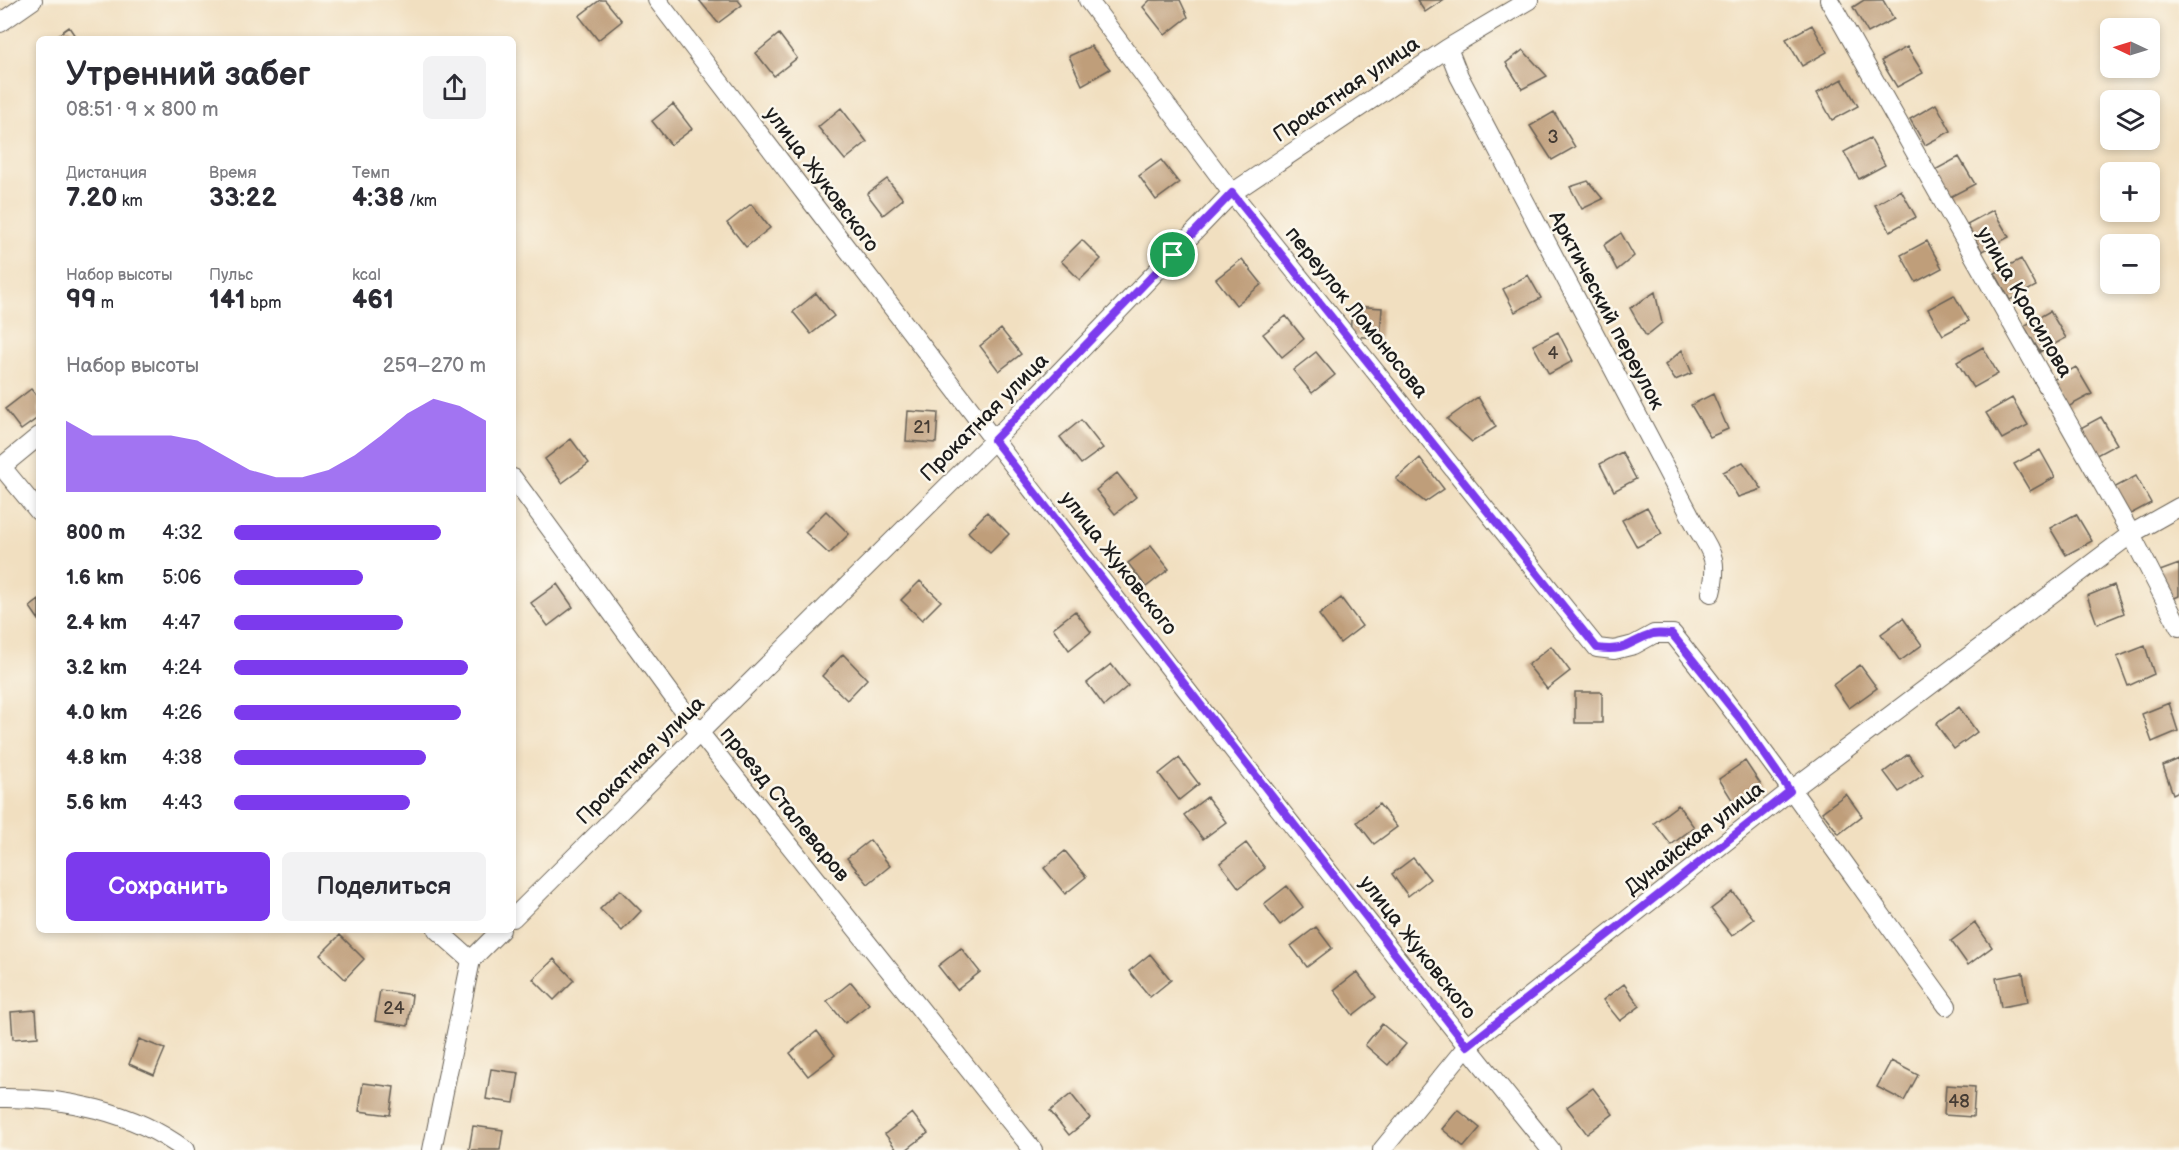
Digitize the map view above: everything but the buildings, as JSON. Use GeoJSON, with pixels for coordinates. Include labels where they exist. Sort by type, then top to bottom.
{"type":"FeatureCollection","features":[{"type":"Feature","properties":{"kind":"street"},"geometry":{"type":"LineString","coordinates":[[0,23],[33,0]]}},
{"type":"Feature","properties":{"kind":"street","name":"улица Жуковского"},"geometry":{"type":"LineString","coordinates":[[657,0],[994,440],[1467,1046],[1551,1150]]}},
{"type":"Feature","properties":{"kind":"street","name":"переулок Ломоносова"},"geometry":{"type":"LineString","coordinates":[[1088,0],[1232,193],[1597,648],[1614,650],[1634,645],[1654,634],[1672,634],[1741,720],[1790,791]]}},
{"type":"Feature","properties":{"kind":"street","name":"Прокатная улица"},"geometry":{"type":"LineString","coordinates":[[516,915],[994,440],[1232,193],[1448,48],[1529,0]]}},
{"type":"Feature","properties":{"kind":"street","name":"улица Красилова"},"geometry":{"type":"LineString","coordinates":[[1829,0],[2131,534],[2179,627]]}},
{"type":"Feature","properties":{"kind":"street","name":"Арктический переулок"},"geometry":{"type":"LineString","coordinates":[[1448,48],[1458,76],[1698,530],[1711,550],[1716,571],[1711,593]]}},
{"type":"Feature","properties":{"kind":"street"},"geometry":{"type":"LineString","coordinates":[[36,438],[1,467],[36,508]]}},
{"type":"Feature","properties":{"kind":"street","name":"проезд Сталеваров"},"geometry":{"type":"LineString","coordinates":[[516,482],[699,732],[1033,1150]]}},
{"type":"Feature","properties":{"kind":"street","name":"Дунайская улица"},"geometry":{"type":"LineString","coordinates":[[1382,1150],[1467,1046],[1790,791],[2131,534],[2179,507]]}},
{"type":"Feature","properties":{"kind":"street"},"geometry":{"type":"LineString","coordinates":[[1790,791],[1947,1006]]}},
{"type":"Feature","properties":{"kind":"street"},"geometry":{"type":"LineString","coordinates":[[440,933],[471,960]]}},
{"type":"Feature","properties":{"kind":"street"},"geometry":{"type":"LineString","coordinates":[[432,1150],[471,960],[498,933]]}},
{"type":"Feature","properties":{"kind":"street"},"geometry":{"type":"LineString","coordinates":[[0,1098],[47,1099],[79,1105],[133,1122],[185,1150]]}},
{"type":"Feature","properties":{"kind":"route"},"geometry":{"type":"LineString","coordinates":[[1232,193],[1597,648],[1614,650],[1634,645],[1654,634],[1672,634],[1741,720],[1790,791],[1467,1046],[994,440],[1173,255],[1232,193]]}}]}
